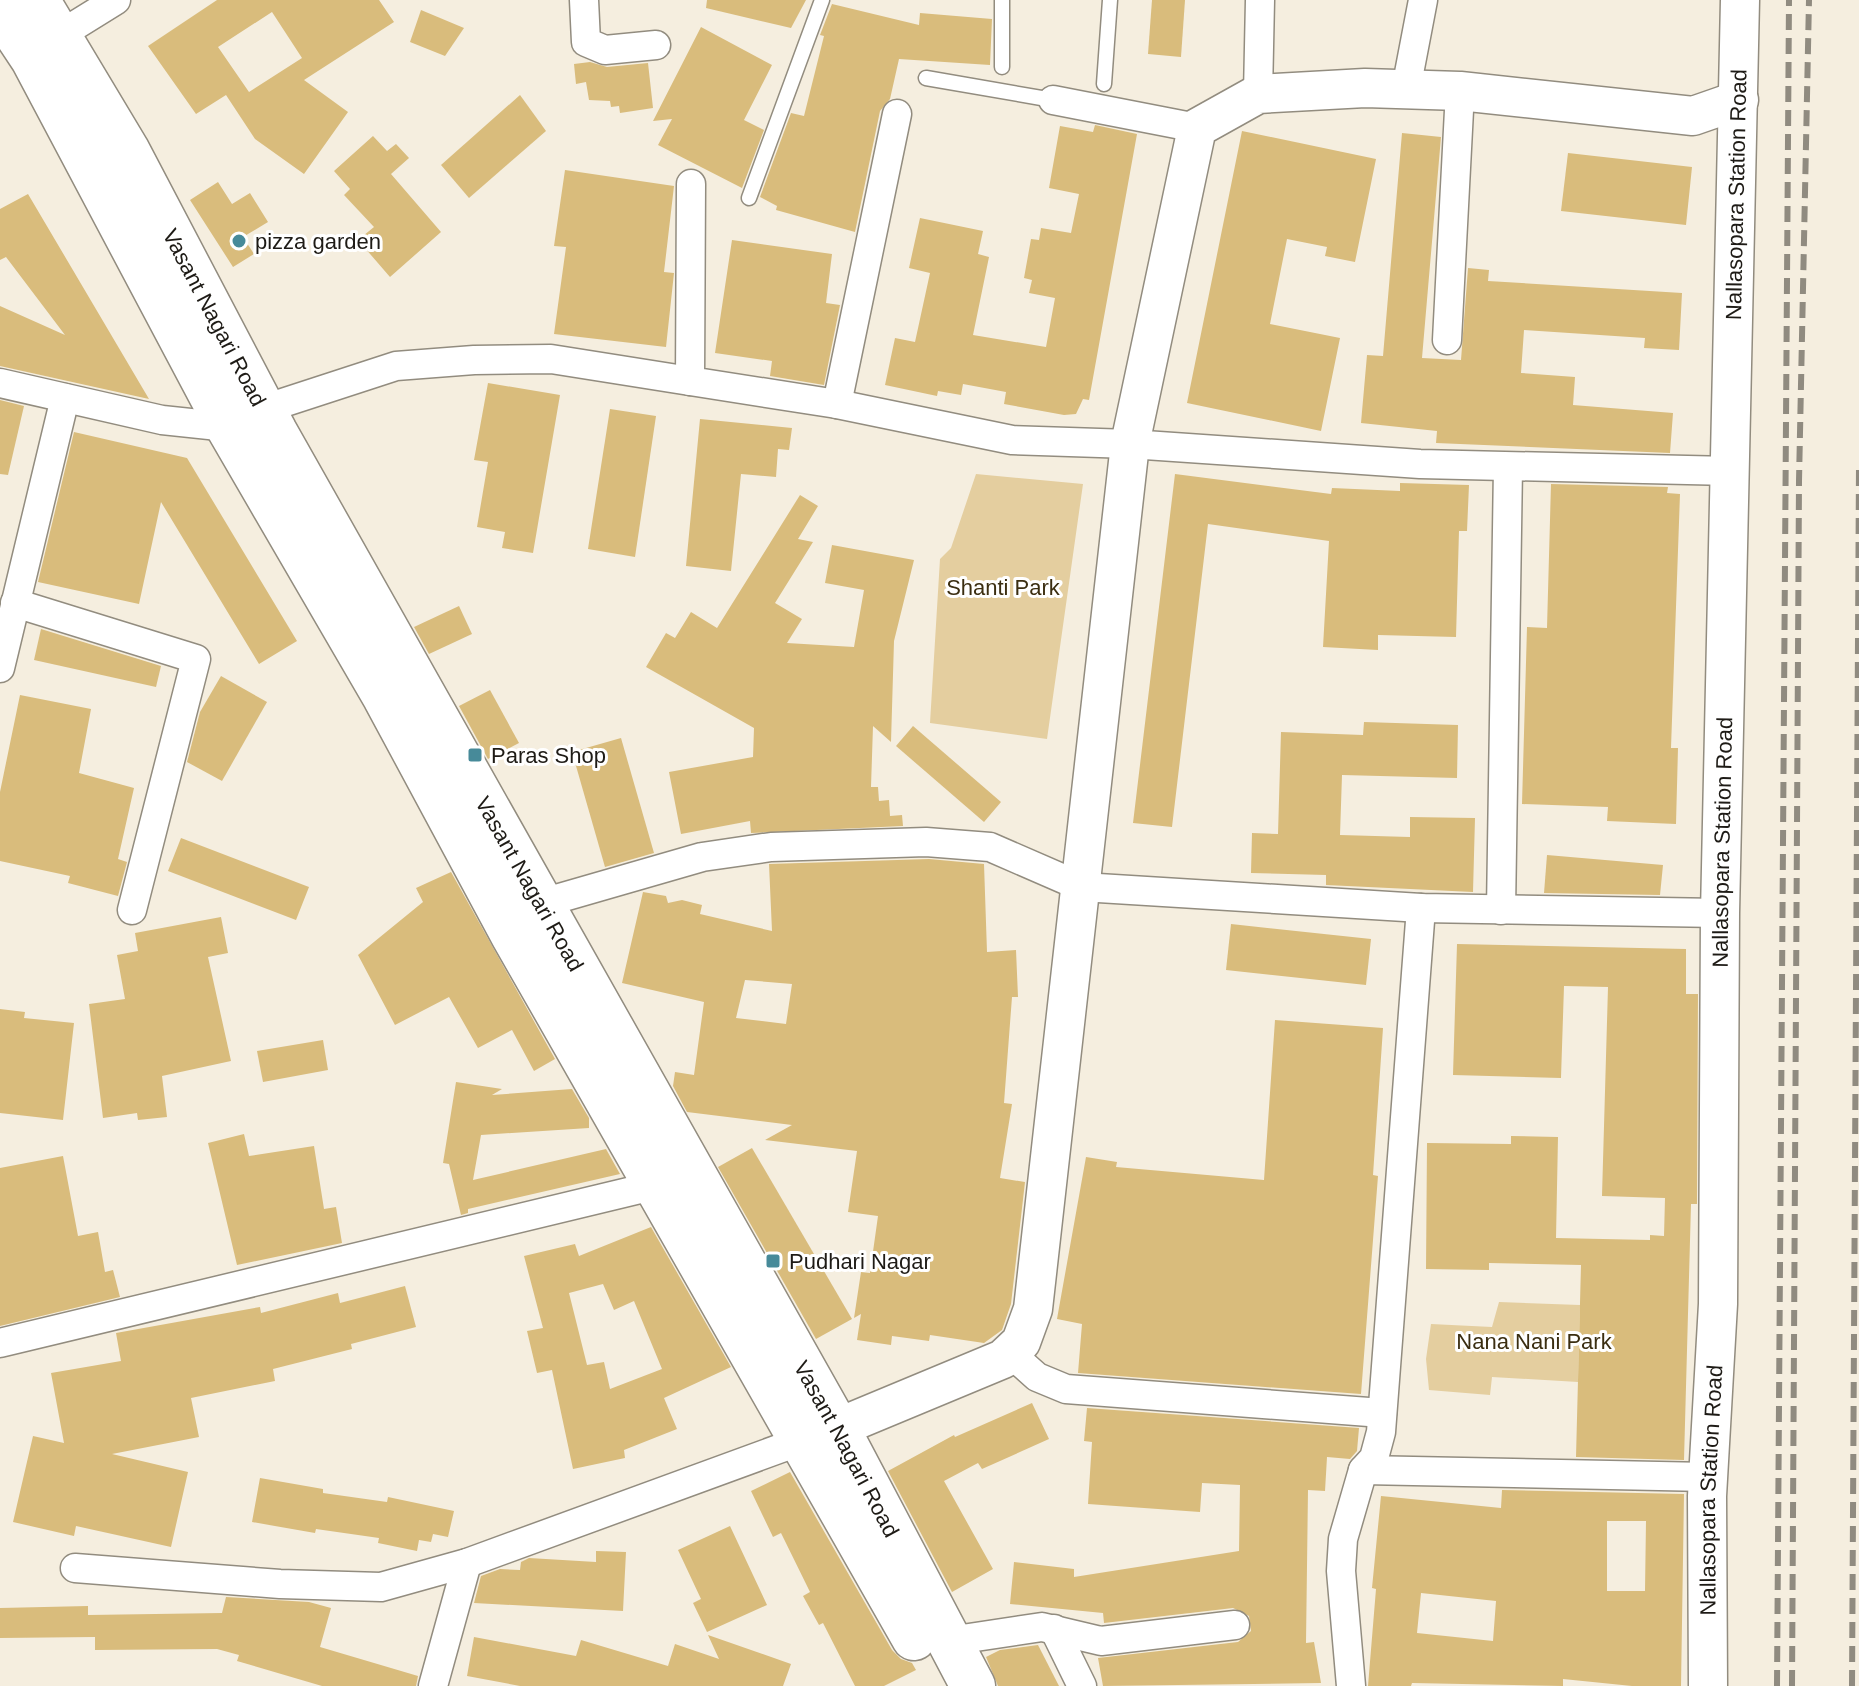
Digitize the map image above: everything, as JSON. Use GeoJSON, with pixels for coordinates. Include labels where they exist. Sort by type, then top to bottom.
{"type":"FeatureCollection","features":[{"type":"Feature","properties":{"kind":"main road","name":"Vasant Nagari Road"},"geometry":{"type":"LineString","coordinates":[[0,9],[32,36],[127,150],[246,418],[526,919],[820,1435],[949,1641],[973,1686]]}},
{"type":"Feature","properties":{"kind":"main road","name":"Vasant Nagari Road"},"geometry":{"type":"LineString","coordinates":[[820,1435],[939,1686]]}},
{"type":"Feature","properties":{"kind":"street"},"geometry":{"type":"LineString","coordinates":[[32,36],[116,0]]}},
{"type":"Feature","properties":{"kind":"street"},"geometry":{"type":"LineString","coordinates":[[584,0],[586,42],[605,50],[656,45]]}},
{"type":"Feature","properties":{"kind":"street"},"geometry":{"type":"LineString","coordinates":[[1258,94],[1260,0]]}},
{"type":"Feature","properties":{"kind":"street"},"geometry":{"type":"LineString","coordinates":[[1406,89],[1423,0]]}},
{"type":"Feature","properties":{"kind":"street","name":"Nallasopara Station Road"},"geometry":{"type":"LineString","coordinates":[[1708,1686],[1708,1477],[1718,1304],[1720,913],[1740,0]]}},
{"type":"Feature","properties":{"kind":"street"},"geometry":{"type":"LineString","coordinates":[[1053,100],[1197,128],[1258,94],[1406,89],[1460,91],[1693,116],[1739,100]]}},
{"type":"Feature","properties":{"kind":"street"},"geometry":{"type":"LineString","coordinates":[[1447,340],[1460,91]]}},
{"type":"Feature","properties":{"kind":"street"},"geometry":{"type":"LineString","coordinates":[[837,404],[897,114]]}},
{"type":"Feature","properties":{"kind":"street"},"geometry":{"type":"LineString","coordinates":[[75,1568],[280,1584],[381,1587],[467,1563],[820,1435],[1003,1359],[1010,1353],[1025,1331],[1039,1276],[1049,1158],[1130,444],[1197,128]]}},
{"type":"Feature","properties":{"kind":"street"},"geometry":{"type":"LineString","coordinates":[[690,381],[691,184]]}},
{"type":"Feature","properties":{"kind":"street"},"geometry":{"type":"LineString","coordinates":[[0,383],[162,420],[246,418],[396,366],[474,360],[551,359],[837,404],[1012,440],[1130,444],[1508,467],[1731,471]]}},
{"type":"Feature","properties":{"kind":"street"},"geometry":{"type":"LineString","coordinates":[[0,668],[65,398]]}},
{"type":"Feature","properties":{"kind":"street"},"geometry":{"type":"LineString","coordinates":[[1501,910],[1508,467]]}},
{"type":"Feature","properties":{"kind":"street"},"geometry":{"type":"LineString","coordinates":[[15,603],[196,659],[132,910]]}},
{"type":"Feature","properties":{"kind":"street"},"geometry":{"type":"LineString","coordinates":[[526,919],[702,857],[771,847],[926,842],[990,847],[1082,887],[1421,908],[1720,913]]}},
{"type":"Feature","properties":{"kind":"street"},"geometry":{"type":"LineString","coordinates":[[1351,1686],[1341,1571],[1343,1539],[1363,1470],[1374,1458],[1382,1413],[1421,908]]}},
{"type":"Feature","properties":{"kind":"street"},"geometry":{"type":"LineString","coordinates":[[0,1343],[672,1173]]}},
{"type":"Feature","properties":{"kind":"street"},"geometry":{"type":"LineString","coordinates":[[1010,1353],[1037,1377],[1066,1389],[1382,1413]]}},
{"type":"Feature","properties":{"kind":"street"},"geometry":{"type":"LineString","coordinates":[[1363,1470],[1708,1477]]}},
{"type":"Feature","properties":{"kind":"street"},"geometry":{"type":"LineString","coordinates":[[433,1686],[467,1563]]}},
{"type":"Feature","properties":{"kind":"street"},"geometry":{"type":"LineString","coordinates":[[949,1641],[1042,1627],[1101,1641],[1235,1625]]}},
{"type":"Feature","properties":{"kind":"street"},"geometry":{"type":"LineString","coordinates":[[1054,1629],[1082,1686]]}},
{"type":"Feature","properties":{"kind":"lane"},"geometry":{"type":"LineString","coordinates":[[749,198],[822,0]]}},
{"type":"Feature","properties":{"kind":"lane"},"geometry":{"type":"LineString","coordinates":[[1002,0],[1002,67]]}},
{"type":"Feature","properties":{"kind":"lane"},"geometry":{"type":"LineString","coordinates":[[1104,84],[1110,0]]}},
{"type":"Feature","properties":{"kind":"lane"},"geometry":{"type":"LineString","coordinates":[[926,78],[1053,100]]}},
{"type":"Feature","properties":{"kind":"green space","name":"Shanti Park"},"geometry":{"type":"Polygon","coordinates":[[[976,474],[1083,484],[1047,739],[930,723],[940,559],[951,548],[976,474]]]}},
{"type":"Feature","properties":{"kind":"green space","name":"Nana Nani Park"},"geometry":{"type":"Polygon","coordinates":[[[1499,1302],[1580,1305],[1578,1382],[1492,1377],[1490,1395],[1429,1390],[1426,1359],[1431,1324],[1492,1327],[1499,1302]]]}},
{"type":"Feature","properties":{"kind":"building"},"geometry":{"type":"Polygon","coordinates":[[[217,0],[379,0],[394,22],[304,80],[348,112],[304,174],[255,139],[226,95],[196,114],[148,46],[217,0]],[[272,12],[218,47],[249,92],[302,58],[272,12]]]}},
{"type":"Feature","properties":{"kind":"building"},"geometry":{"type":"Polygon","coordinates":[[[707,0],[806,0],[791,28],[706,8],[707,0]]]}},
{"type":"Feature","properties":{"kind":"building"},"geometry":{"type":"Polygon","coordinates":[[[1152,0],[1185,0],[1181,57],[1148,54],[1152,0]]]}},
{"type":"Feature","properties":{"kind":"building"},"geometry":{"type":"Polygon","coordinates":[[[832,4],[919,25],[920,13],[992,19],[990,65],[899,59],[890,99],[880,111],[855,232],[776,210],[777,206],[760,197],[791,113],[804,116],[824,36],[820,35],[832,4]]]}},
{"type":"Feature","properties":{"kind":"building"},"geometry":{"type":"Polygon","coordinates":[[[421,10],[464,28],[445,56],[410,42],[421,10]]]}},
{"type":"Feature","properties":{"kind":"building"},"geometry":{"type":"Polygon","coordinates":[[[701,27],[772,65],[744,120],[764,130],[742,188],[658,145],[672,119],[653,121],[701,27]]]}},
{"type":"Feature","properties":{"kind":"building"},"geometry":{"type":"Polygon","coordinates":[[[590,62],[607,67],[648,63],[653,108],[620,113],[619,106],[611,107],[610,101],[589,100],[586,82],[576,84],[574,64],[590,62]]]}},
{"type":"Feature","properties":{"kind":"building"},"geometry":{"type":"Polygon","coordinates":[[[520,95],[546,131],[469,198],[441,165],[520,95]]]}},
{"type":"Feature","properties":{"kind":"building"},"geometry":{"type":"Polygon","coordinates":[[[1095,125],[1137,134],[1089,400],[1083,399],[1076,414],[1064,415],[1004,404],[1006,392],[963,384],[961,395],[938,391],[937,396],[885,385],[895,338],[915,342],[930,273],[909,268],[920,218],[983,231],[978,254],[989,257],[973,335],[1046,347],[1055,298],[1029,293],[1032,280],[1024,278],[1031,239],[1039,240],[1041,228],[1071,233],[1079,194],[1049,188],[1060,126],[1093,132],[1095,125]]]}},
{"type":"Feature","properties":{"kind":"building"},"geometry":{"type":"Polygon","coordinates":[[[1242,131],[1376,159],[1355,262],[1325,256],[1327,247],[1287,239],[1270,324],[1340,338],[1321,431],[1187,403],[1242,131]]]}},
{"type":"Feature","properties":{"kind":"building"},"geometry":{"type":"Polygon","coordinates":[[[1402,133],[1441,137],[1422,358],[1461,360],[1468,268],[1489,270],[1488,281],[1682,293],[1679,350],[1644,348],[1645,338],[1524,330],[1521,373],[1575,377],[1573,405],[1673,413],[1670,453],[1436,443],[1437,431],[1361,423],[1367,355],[1383,356],[1402,133]]]}},
{"type":"Feature","properties":{"kind":"building"},"geometry":{"type":"Polygon","coordinates":[[[373,136],[387,151],[396,144],[409,158],[391,174],[441,232],[390,277],[358,240],[374,227],[344,195],[350,189],[334,171],[373,136]]]}},
{"type":"Feature","properties":{"kind":"building"},"geometry":{"type":"Polygon","coordinates":[[[1568,153],[1692,167],[1686,225],[1561,211],[1568,153]]]}},
{"type":"Feature","properties":{"kind":"building"},"geometry":{"type":"Polygon","coordinates":[[[565,170],[674,186],[664,272],[674,273],[666,347],[554,334],[566,247],[554,246],[565,170]]]}},
{"type":"Feature","properties":{"kind":"building"},"geometry":{"type":"Polygon","coordinates":[[[218,182],[232,204],[250,193],[268,222],[243,237],[254,254],[233,267],[190,200],[218,182]]]}},
{"type":"Feature","properties":{"kind":"building"},"geometry":{"type":"Polygon","coordinates":[[[28,194],[149,399],[0,366],[0,306],[65,335],[6,257],[0,260],[0,209],[28,194]]]}},
{"type":"Feature","properties":{"kind":"building"},"geometry":{"type":"Polygon","coordinates":[[[732,240],[832,254],[826,303],[840,305],[824,385],[770,376],[772,361],[715,353],[732,240]]]}},
{"type":"Feature","properties":{"kind":"building"},"geometry":{"type":"Polygon","coordinates":[[[488,383],[560,395],[533,553],[502,548],[505,532],[477,527],[488,462],[474,460],[488,383]]]}},
{"type":"Feature","properties":{"kind":"building"},"geometry":{"type":"Polygon","coordinates":[[[0,400],[24,406],[8,475],[0,474],[0,400]]]}},
{"type":"Feature","properties":{"kind":"building"},"geometry":{"type":"Polygon","coordinates":[[[610,409],[656,416],[635,557],[588,549],[610,409]]]}},
{"type":"Feature","properties":{"kind":"building"},"geometry":{"type":"Polygon","coordinates":[[[700,419],[792,428],[789,450],[778,449],[776,477],[741,474],[731,571],[686,566],[700,419]]]}},
{"type":"Feature","properties":{"kind":"building"},"geometry":{"type":"Polygon","coordinates":[[[74,432],[187,458],[297,641],[259,664],[161,502],[139,604],[38,582],[74,432]]]}},
{"type":"Feature","properties":{"kind":"building"},"geometry":{"type":"Polygon","coordinates":[[[1175,474],[1331,494],[1332,488],[1400,491],[1400,483],[1469,485],[1467,531],[1459,531],[1456,637],[1378,635],[1378,650],[1323,647],[1329,541],[1208,524],[1172,827],[1133,823],[1175,474]]]}},
{"type":"Feature","properties":{"kind":"building"},"geometry":{"type":"Polygon","coordinates":[[[1551,484],[1668,487],[1667,493],[1680,494],[1671,748],[1678,748],[1676,824],[1607,821],[1608,807],[1522,804],[1527,627],[1547,628],[1551,484]]]}},
{"type":"Feature","properties":{"kind":"building"},"geometry":{"type":"Polygon","coordinates":[[[800,495],[818,506],[798,539],[813,542],[775,603],[802,619],[787,643],[854,647],[864,590],[825,583],[832,545],[914,560],[894,641],[891,742],[873,726],[871,787],[878,787],[879,801],[889,800],[890,816],[902,815],[903,826],[751,833],[750,821],[681,834],[669,772],[753,757],[754,728],[646,667],[666,633],[675,638],[691,612],[717,628],[800,495]]]}},
{"type":"Feature","properties":{"kind":"building"},"geometry":{"type":"Polygon","coordinates":[[[459,606],[472,634],[429,654],[414,627],[459,606]]]}},
{"type":"Feature","properties":{"kind":"building"},"geometry":{"type":"Polygon","coordinates":[[[41,629],[161,666],[156,687],[34,660],[41,629]]]}},
{"type":"Feature","properties":{"kind":"building"},"geometry":{"type":"Polygon","coordinates":[[[221,676],[267,702],[222,781],[187,762],[200,712],[221,676]]]}},
{"type":"Feature","properties":{"kind":"building"},"geometry":{"type":"Polygon","coordinates":[[[490,690],[519,743],[488,759],[459,706],[490,690]]]}},
{"type":"Feature","properties":{"kind":"building"},"geometry":{"type":"Polygon","coordinates":[[[20,695],[91,709],[79,773],[134,788],[118,859],[127,862],[118,896],[68,883],[70,876],[0,861],[0,792],[20,695]]]}},
{"type":"Feature","properties":{"kind":"building"},"geometry":{"type":"Polygon","coordinates":[[[1364,722],[1458,725],[1457,778],[1342,775],[1340,835],[1410,837],[1410,817],[1475,818],[1473,892],[1326,885],[1326,875],[1251,873],[1252,833],[1278,834],[1281,732],[1363,735],[1364,722]]]}},
{"type":"Feature","properties":{"kind":"building"},"geometry":{"type":"Polygon","coordinates":[[[913,726],[1001,802],[984,822],[896,746],[913,726]]]}},
{"type":"Feature","properties":{"kind":"building"},"geometry":{"type":"Polygon","coordinates":[[[621,738],[654,853],[605,867],[572,752],[621,738]]]}},
{"type":"Feature","properties":{"kind":"building"},"geometry":{"type":"Polygon","coordinates":[[[181,838],[309,887],[296,920],[168,871],[181,838]]]}},
{"type":"Feature","properties":{"kind":"building"},"geometry":{"type":"Polygon","coordinates":[[[1547,855],[1663,865],[1660,895],[1544,893],[1547,855]]]}},
{"type":"Feature","properties":{"kind":"building"},"geometry":{"type":"Polygon","coordinates":[[[929,859],[984,864],[987,952],[1016,950],[1018,997],[1012,997],[1004,1103],[1012,1104],[1000,1178],[1025,1182],[1011,1304],[1002,1330],[984,1343],[930,1335],[929,1341],[892,1336],[891,1345],[857,1340],[861,1314],[854,1318],[861,1272],[870,1273],[878,1216],[848,1212],[857,1151],[765,1140],[792,1125],[687,1112],[673,1086],[675,1072],[694,1075],[704,1002],[622,983],[643,892],[666,896],[668,903],[682,900],[702,905],[700,914],[772,931],[769,864],[929,859]],[[745,980],[736,1018],[786,1024],[792,984],[745,980]]]}},
{"type":"Feature","properties":{"kind":"building"},"geometry":{"type":"Polygon","coordinates":[[[451,872],[555,1059],[534,1071],[512,1030],[478,1048],[449,997],[395,1025],[358,955],[423,902],[416,888],[451,872]]]}},
{"type":"Feature","properties":{"kind":"building"},"geometry":{"type":"Polygon","coordinates":[[[221,917],[228,953],[208,957],[231,1061],[162,1076],[167,1117],[138,1120],[137,1113],[103,1118],[89,1004],[125,999],[117,955],[138,951],[135,933],[221,917]]]}},
{"type":"Feature","properties":{"kind":"building"},"geometry":{"type":"Polygon","coordinates":[[[1231,924],[1371,939],[1366,985],[1226,970],[1231,924]]]}},
{"type":"Feature","properties":{"kind":"building"},"geometry":{"type":"Polygon","coordinates":[[[1457,944],[1686,949],[1686,994],[1698,994],[1697,1204],[1691,1204],[1684,1460],[1576,1457],[1581,1265],[1489,1263],[1489,1270],[1426,1269],[1427,1143],[1511,1144],[1511,1136],[1558,1137],[1556,1238],[1650,1240],[1650,1235],[1664,1236],[1665,1198],[1602,1196],[1608,987],[1564,986],[1561,1078],[1453,1075],[1457,944]]]}},
{"type":"Feature","properties":{"kind":"building"},"geometry":{"type":"Polygon","coordinates":[[[0,1009],[25,1012],[24,1018],[74,1023],[63,1120],[0,1113],[0,1009]]]}},
{"type":"Feature","properties":{"kind":"building"},"geometry":{"type":"Polygon","coordinates":[[[1275,1020],[1383,1028],[1373,1175],[1378,1176],[1361,1394],[1078,1373],[1082,1324],[1057,1319],[1086,1157],[1117,1162],[1116,1167],[1264,1180],[1275,1020]]]}},
{"type":"Feature","properties":{"kind":"building"},"geometry":{"type":"Polygon","coordinates":[[[323,1040],[328,1070],[263,1082],[257,1051],[323,1040]]]}},
{"type":"Feature","properties":{"kind":"building"},"geometry":{"type":"Polygon","coordinates":[[[456,1082],[502,1089],[492,1095],[572,1089],[589,1118],[589,1128],[481,1135],[473,1180],[606,1149],[620,1174],[468,1209],[468,1213],[461,1215],[449,1164],[443,1163],[456,1082]]]}},
{"type":"Feature","properties":{"kind":"building"},"geometry":{"type":"Polygon","coordinates":[[[244,1134],[249,1156],[314,1146],[324,1209],[336,1207],[342,1243],[237,1265],[208,1143],[244,1134]]]}},
{"type":"Feature","properties":{"kind":"building"},"geometry":{"type":"Polygon","coordinates":[[[752,1148],[852,1319],[816,1339],[718,1167],[752,1148]]]}},
{"type":"Feature","properties":{"kind":"building"},"geometry":{"type":"Polygon","coordinates":[[[63,1156],[78,1236],[98,1232],[105,1272],[113,1270],[120,1297],[0,1326],[0,1168],[63,1156]]]}},
{"type":"Feature","properties":{"kind":"building"},"geometry":{"type":"Polygon","coordinates":[[[651,1227],[731,1367],[664,1398],[677,1429],[624,1450],[625,1458],[573,1469],[552,1370],[537,1373],[527,1331],[543,1328],[524,1256],[575,1244],[579,1256],[651,1227]],[[603,1284],[569,1293],[587,1365],[604,1362],[610,1389],[662,1369],[634,1301],[614,1310],[603,1284]]]}},
{"type":"Feature","properties":{"kind":"building"},"geometry":{"type":"Polygon","coordinates":[[[405,1286],[416,1327],[351,1344],[352,1349],[273,1369],[275,1381],[191,1398],[199,1437],[112,1454],[188,1472],[171,1547],[76,1526],[74,1536],[13,1522],[33,1436],[64,1443],[51,1373],[121,1361],[116,1333],[260,1307],[261,1313],[338,1293],[340,1303],[405,1286]]]}},
{"type":"Feature","properties":{"kind":"building"},"geometry":{"type":"Polygon","coordinates":[[[1032,1403],[1049,1439],[982,1469],[978,1463],[944,1481],[993,1569],[952,1592],[888,1471],[954,1435],[1032,1403]]]}},
{"type":"Feature","properties":{"kind":"building"},"geometry":{"type":"Polygon","coordinates":[[[1087,1408],[1359,1428],[1357,1451],[1350,1459],[1327,1457],[1325,1491],[1308,1490],[1306,1643],[1314,1642],[1321,1683],[1103,1686],[1098,1658],[1238,1642],[1251,1631],[1249,1616],[1233,1608],[1104,1623],[1103,1613],[1010,1604],[1014,1562],[1074,1569],[1074,1577],[1239,1551],[1240,1485],[1202,1483],[1200,1512],[1088,1504],[1092,1442],[1084,1441],[1087,1408]]]}},
{"type":"Feature","properties":{"kind":"building"},"geometry":{"type":"Polygon","coordinates":[[[790,1472],[892,1650],[901,1659],[912,1663],[916,1670],[884,1686],[855,1686],[823,1623],[819,1625],[803,1596],[810,1592],[781,1533],[773,1537],[751,1491],[790,1472]]]}},
{"type":"Feature","properties":{"kind":"building"},"geometry":{"type":"Polygon","coordinates":[[[260,1478],[323,1489],[323,1493],[387,1502],[388,1497],[454,1511],[448,1537],[433,1534],[431,1542],[419,1540],[417,1551],[378,1543],[379,1538],[316,1529],[315,1533],[252,1522],[260,1478]]]}},
{"type":"Feature","properties":{"kind":"building"},"geometry":{"type":"Polygon","coordinates":[[[1502,1490],[1684,1494],[1681,1686],[1632,1686],[1563,1679],[1563,1686],[1412,1683],[1411,1686],[1368,1686],[1376,1589],[1372,1588],[1381,1496],[1501,1508],[1502,1490]],[[1607,1521],[1607,1591],[1645,1591],[1646,1521],[1607,1521]],[[1421,1593],[1417,1633],[1493,1641],[1496,1601],[1421,1593]]]}},
{"type":"Feature","properties":{"kind":"building"},"geometry":{"type":"Polygon","coordinates":[[[730,1526],[767,1605],[707,1632],[693,1603],[701,1599],[678,1550],[730,1526]]]}},
{"type":"Feature","properties":{"kind":"building"},"geometry":{"type":"Polygon","coordinates":[[[596,1551],[626,1552],[623,1611],[474,1603],[481,1576],[500,1569],[520,1570],[521,1562],[529,1558],[596,1562],[596,1551]]]}},
{"type":"Feature","properties":{"kind":"building"},"geometry":{"type":"Polygon","coordinates":[[[226,1597],[309,1602],[331,1608],[320,1647],[418,1676],[416,1686],[322,1686],[237,1661],[239,1655],[217,1649],[95,1650],[95,1637],[0,1638],[0,1608],[88,1606],[88,1615],[222,1613],[226,1597]]]}},
{"type":"Feature","properties":{"kind":"building"},"geometry":{"type":"Polygon","coordinates":[[[708,1635],[791,1664],[783,1686],[520,1686],[467,1676],[474,1637],[576,1656],[581,1640],[668,1666],[675,1644],[719,1659],[708,1635]]]}},
{"type":"Feature","properties":{"kind":"building"},"geometry":{"type":"Polygon","coordinates":[[[1038,1645],[1059,1686],[998,1686],[986,1657],[1000,1650],[1038,1645]]]}},
{"type":"Feature","properties":{"kind":"railway"},"geometry":{"type":"LineString","coordinates":[[1777,1686],[1789,0]]}},
{"type":"Feature","properties":{"kind":"railway"},"geometry":{"type":"LineString","coordinates":[[1792,1686],[1799,481],[1809,0]]}},
{"type":"Feature","properties":{"kind":"railway"},"geometry":{"type":"LineString","coordinates":[[1852,1686],[1859,466]]}},
{"type":"Feature","properties":{"kind":"place","name":"pizza garden"},"geometry":{"type":"Point","coordinates":[239,241]}},
{"type":"Feature","properties":{"kind":"place","name":"Paras Shop"},"geometry":{"type":"Point","coordinates":[475,755]}},
{"type":"Feature","properties":{"kind":"place","name":"Pudhari Nagar"},"geometry":{"type":"Point","coordinates":[773,1261]}}]}
